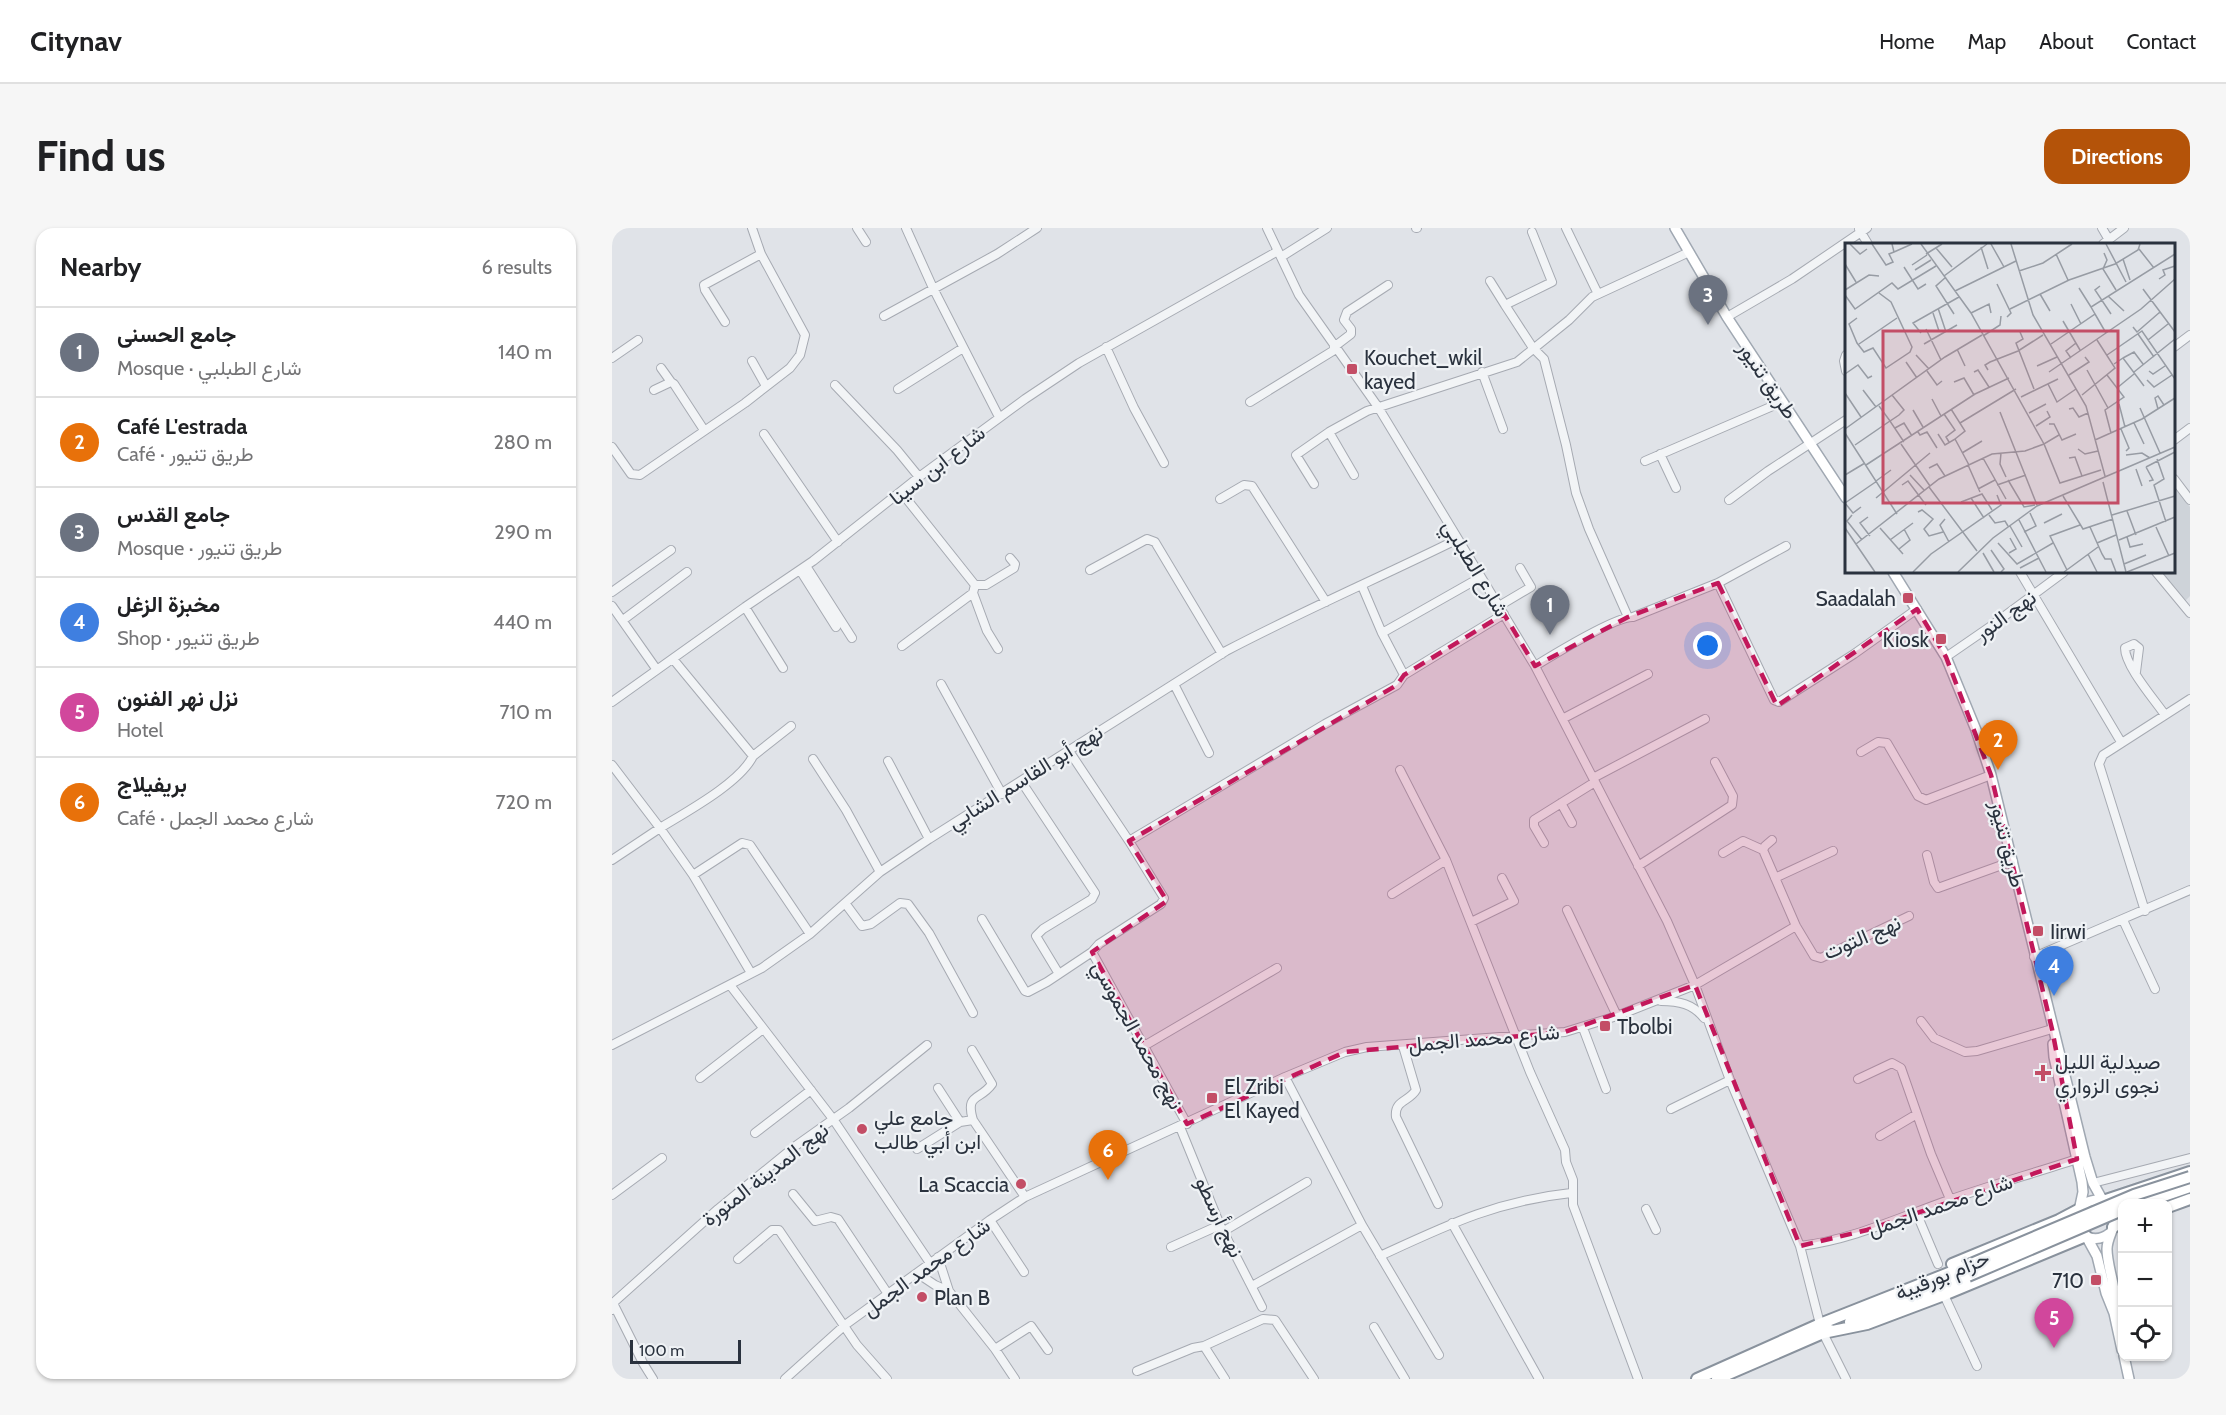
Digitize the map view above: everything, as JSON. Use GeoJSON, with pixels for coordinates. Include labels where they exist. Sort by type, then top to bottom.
{"type":"FeatureCollection","features":[{"type":"Feature","properties":{"kind":"highway"},"geometry":{"type":"LineString","coordinates":[[2103,1201],[2190,1172]]}},
{"type":"Feature","properties":{"kind":"highway","name":"حزام بورقيبة"},"geometry":{"type":"LineString","coordinates":[[1966,1271],[2134,1195],[2190,1176]]}},
{"type":"Feature","properties":{"kind":"highway"},"geometry":{"type":"LineString","coordinates":[[2152,1199],[2190,1187]]}},
{"type":"Feature","properties":{"kind":"highway"},"geometry":{"type":"LineString","coordinates":[[2172,1206],[2190,1199]]}},
{"type":"Feature","properties":{"kind":"highway"},"geometry":{"type":"LineString","coordinates":[[1821,1328],[1849,1305],[2049,1224],[2079,1209]]}},
{"type":"Feature","properties":{"kind":"highway","name":"حزام بورقيبة"},"geometry":{"type":"LineString","coordinates":[[1697,1379],[2118,1212]]}},
{"type":"Feature","properties":{"kind":"highway"},"geometry":{"type":"LineString","coordinates":[[1821,1328],[1867,1324],[1944,1295],[2086,1236]]}},
{"type":"Feature","properties":{"kind":"highway","name":"حزام بورقيبة"},"geometry":{"type":"LineString","coordinates":[[1717,1379],[1821,1328]]}},
{"type":"Feature","properties":{"kind":"main road","name":"طريق تنيور"},"geometry":{"type":"LineString","coordinates":[[1675,228],[1726,317],[1845,496]]}},
{"type":"Feature","properties":{"kind":"main road","name":"طريق تنيور"},"geometry":{"type":"LineString","coordinates":[[1894,573],[1946,657],[1976,730],[2013,861],[2034,957],[2085,1157],[2093,1183],[2103,1201]]}},
{"type":"Feature","properties":{"kind":"main road","name":"طريق تنيور"},"geometry":{"type":"LineString","coordinates":[[2052,1029],[2054,1057],[2083,1192],[2079,1209]]}},
{"type":"Feature","properties":{"kind":"main road"},"geometry":{"type":"LineString","coordinates":[[2114,1313],[2114,1292],[2107,1255],[2115,1228],[2115,1215],[2108,1204],[2091,1200],[2079,1209],[2077,1226],[2086,1236],[2097,1256],[2118,1332]]}},
{"type":"Feature","properties":{"kind":"main road"},"geometry":{"type":"LineString","coordinates":[[2086,1236],[2099,1239],[2115,1228]]}},
{"type":"Feature","properties":{"kind":"main road"},"geometry":{"type":"LineString","coordinates":[[2125,1361],[2129,1379]]}},
{"type":"Feature","properties":{"kind":"street"},"geometry":{"type":"LineString","coordinates":[[612,447],[631,474],[640,475],[790,368],[800,355],[805,335],[761,254],[752,228]]}},
{"type":"Feature","properties":{"kind":"street"},"geometry":{"type":"LineString","coordinates":[[857,228],[866,242]]}},
{"type":"Feature","properties":{"kind":"street"},"geometry":{"type":"LineString","coordinates":[[906,228],[933,288],[999,417]]}},
{"type":"Feature","properties":{"kind":"street","name":"شارع الطبلبي"},"geometry":{"type":"LineString","coordinates":[[1267,228],[1299,295],[1378,407],[1535,666],[1564,718],[1667,921],[1695,986]]}},
{"type":"Feature","properties":{"kind":"street","name":"شارع ابن سينا"},"geometry":{"type":"LineString","coordinates":[[612,702],[803,568],[999,417],[1070,369],[1106,347],[1327,228]]}},
{"type":"Feature","properties":{"kind":"street"},"geometry":{"type":"LineString","coordinates":[[1566,228],[1598,294]]}},
{"type":"Feature","properties":{"kind":"street"},"geometry":{"type":"LineString","coordinates":[[2102,228],[2106,242],[2124,228]]}},
{"type":"Feature","properties":{"kind":"street"},"geometry":{"type":"LineString","coordinates":[[884,316],[997,254],[1035,229]]}},
{"type":"Feature","properties":{"kind":"street"},"geometry":{"type":"LineString","coordinates":[[1726,317],[1792,279],[1862,229],[1868,243]]}},
{"type":"Feature","properties":{"kind":"street"},"geometry":{"type":"LineString","coordinates":[[1505,305],[1552,282],[1532,232]]}},
{"type":"Feature","properties":{"kind":"street"},"geometry":{"type":"LineString","coordinates":[[1314,484],[1296,455],[1329,432],[1367,411],[1517,362],[1598,294],[1687,252]]}},
{"type":"Feature","properties":{"kind":"street"},"geometry":{"type":"LineString","coordinates":[[725,322],[704,285],[761,254]]}},
{"type":"Feature","properties":{"kind":"street"},"geometry":{"type":"LineString","coordinates":[[1490,280],[1533,348],[1544,359],[1576,493],[1589,529],[1628,617]]}},
{"type":"Feature","properties":{"kind":"street"},"geometry":{"type":"LineString","coordinates":[[1250,402],[1335,348],[1351,334],[1351,329],[1344,320],[1347,312],[1388,285]]}},
{"type":"Feature","properties":{"kind":"street"},"geometry":{"type":"LineString","coordinates":[[2175,346],[2190,335]]}},
{"type":"Feature","properties":{"kind":"street"},"geometry":{"type":"LineString","coordinates":[[612,358],[638,340]]}},
{"type":"Feature","properties":{"kind":"street"},"geometry":{"type":"LineString","coordinates":[[1106,347],[1134,408],[1164,463]]}},
{"type":"Feature","properties":{"kind":"street"},"geometry":{"type":"LineString","coordinates":[[898,389],[963,348]]}},
{"type":"Feature","properties":{"kind":"street"},"geometry":{"type":"LineString","coordinates":[[752,361],[766,386]]}},
{"type":"Feature","properties":{"kind":"street"},"geometry":{"type":"LineString","coordinates":[[661,368],[704,430]]}},
{"type":"Feature","properties":{"kind":"street"},"geometry":{"type":"LineString","coordinates":[[1482,372],[1503,429]]}},
{"type":"Feature","properties":{"kind":"street"},"geometry":{"type":"LineString","coordinates":[[654,390],[670,382]]}},
{"type":"Feature","properties":{"kind":"street"},"geometry":{"type":"LineString","coordinates":[[835,385],[897,450],[919,477]]}},
{"type":"Feature","properties":{"kind":"street"},"geometry":{"type":"LineString","coordinates":[[1645,460],[1782,402]]}},
{"type":"Feature","properties":{"kind":"street"},"geometry":{"type":"LineString","coordinates":[[1729,500],[1845,421]]}},
{"type":"Feature","properties":{"kind":"street"},"geometry":{"type":"LineString","coordinates":[[2175,439],[2190,428]]}},
{"type":"Feature","properties":{"kind":"street"},"geometry":{"type":"LineString","coordinates":[[1329,432],[1354,475]]}},
{"type":"Feature","properties":{"kind":"street"},"geometry":{"type":"LineString","coordinates":[[764,434],[838,542]]}},
{"type":"Feature","properties":{"kind":"street"},"geometry":{"type":"LineString","coordinates":[[1660,454],[1676,488]]}},
{"type":"Feature","properties":{"kind":"street"},"geometry":{"type":"LineString","coordinates":[[2175,480],[2190,500]]}},
{"type":"Feature","properties":{"kind":"street"},"geometry":{"type":"LineString","coordinates":[[1220,499],[1244,486],[1252,486],[1326,602]]}},
{"type":"Feature","properties":{"kind":"street"},"geometry":{"type":"LineString","coordinates":[[901,492],[974,589],[987,631],[998,649]]}},
{"type":"Feature","properties":{"kind":"street"},"geometry":{"type":"LineString","coordinates":[[1090,570],[1147,539],[1155,542],[1222,654]]}},
{"type":"Feature","properties":{"kind":"street","name":"نهج أبو القاسم الشابي"},"geometry":{"type":"LineString","coordinates":[[612,1045],[762,968],[810,934],[880,872],[1222,654],[1272,627],[1458,539]]}},
{"type":"Feature","properties":{"kind":"street"},"geometry":{"type":"LineString","coordinates":[[1535,666],[1570,645],[1628,617],[1718,583],[1786,546]]}},
{"type":"Feature","properties":{"kind":"street"},"geometry":{"type":"LineString","coordinates":[[612,592],[671,550]]}},
{"type":"Feature","properties":{"kind":"street"},"geometry":{"type":"LineString","coordinates":[[902,646],[974,589],[986,585],[1014,568],[1015,564],[1010,558]]}},
{"type":"Feature","properties":{"kind":"street"},"geometry":{"type":"LineString","coordinates":[[803,568],[836,627]]}},
{"type":"Feature","properties":{"kind":"street"},"geometry":{"type":"LineString","coordinates":[[803,568],[852,638]]}},
{"type":"Feature","properties":{"kind":"street"},"geometry":{"type":"LineString","coordinates":[[1499,606],[1531,587],[1520,568]]}},
{"type":"Feature","properties":{"kind":"street"},"geometry":{"type":"LineString","coordinates":[[623,620],[687,572]]}},
{"type":"Feature","properties":{"kind":"street"},"geometry":{"type":"LineString","coordinates":[[2021,573],[2121,742]]}},
{"type":"Feature","properties":{"kind":"street","name":"نهج النور"},"geometry":{"type":"LineString","coordinates":[[1946,657],[2063,573]]}},
{"type":"Feature","properties":{"kind":"street"},"geometry":{"type":"LineString","coordinates":[[2157,573],[2188,607]]}},
{"type":"Feature","properties":{"kind":"street"},"geometry":{"type":"LineString","coordinates":[[1382,633],[1481,577]]}},
{"type":"Feature","properties":{"kind":"street"},"geometry":{"type":"LineString","coordinates":[[1718,583],[1774,700],[1779,702],[1854,654],[1917,609]]}},
{"type":"Feature","properties":{"kind":"street"},"geometry":{"type":"LineString","coordinates":[[1362,586],[1382,633],[1404,675]]}},
{"type":"Feature","properties":{"kind":"street"},"geometry":{"type":"LineString","coordinates":[[612,606],[657,670]]}},
{"type":"Feature","properties":{"kind":"street"},"geometry":{"type":"LineString","coordinates":[[745,607],[783,668]]}},
{"type":"Feature","properties":{"kind":"street"},"geometry":{"type":"LineString","coordinates":[[1129,841],[1324,724],[1397,685],[1404,675],[1504,614]]}},
{"type":"Feature","properties":{"kind":"street"},"geometry":{"type":"LineString","coordinates":[[673,659],[753,756]]}},
{"type":"Feature","properties":{"kind":"street"},"geometry":{"type":"LineString","coordinates":[[2136,672],[2165,715]]}},
{"type":"Feature","properties":{"kind":"street"},"geometry":{"type":"LineString","coordinates":[[1564,718],[1648,674]]}},
{"type":"Feature","properties":{"kind":"street"},"geometry":{"type":"LineString","coordinates":[[941,684],[1002,794]]}},
{"type":"Feature","properties":{"kind":"street"},"geometry":{"type":"LineString","coordinates":[[1174,684],[1209,753]]}},
{"type":"Feature","properties":{"kind":"street"},"geometry":{"type":"LineString","coordinates":[[2145,911],[2099,764],[2103,755],[2121,742],[2190,699]]}},
{"type":"Feature","properties":{"kind":"street"},"geometry":{"type":"LineString","coordinates":[[1544,843],[1534,826],[1534,820],[1594,780],[1705,719]]}},
{"type":"Feature","properties":{"kind":"street"},"geometry":{"type":"LineString","coordinates":[[612,860],[716,793],[750,763],[753,756],[791,726]]}},
{"type":"Feature","properties":{"kind":"street"},"geometry":{"type":"LineString","coordinates":[[1861,752],[1878,742],[1887,743],[1918,796],[1926,800],[1990,775]]}},
{"type":"Feature","properties":{"kind":"street"},"geometry":{"type":"LineString","coordinates":[[1069,751],[1164,898],[1161,904],[1099,944],[1092,952]]}},
{"type":"Feature","properties":{"kind":"street"},"geometry":{"type":"LineString","coordinates":[[813,759],[846,810],[880,872]]}},
{"type":"Feature","properties":{"kind":"street"},"geometry":{"type":"LineString","coordinates":[[888,761],[929,839]]}},
{"type":"Feature","properties":{"kind":"street"},"geometry":{"type":"LineString","coordinates":[[1638,866],[1732,805],[1732,796],[1715,762]]}},
{"type":"Feature","properties":{"kind":"street"},"geometry":{"type":"LineString","coordinates":[[612,765],[693,875],[751,973]]}},
{"type":"Feature","properties":{"kind":"street"},"geometry":{"type":"LineString","coordinates":[[1400,770],[1446,860],[1515,1035],[1565,1152],[1573,1180],[1575,1210],[1638,1379]]}},
{"type":"Feature","properties":{"kind":"street"},"geometry":{"type":"LineString","coordinates":[[1021,781],[1095,893],[1092,899],[1043,929],[1036,936],[1059,974]]}},
{"type":"Feature","properties":{"kind":"street"},"geometry":{"type":"LineString","coordinates":[[1561,803],[1572,823]]}},
{"type":"Feature","properties":{"kind":"street"},"geometry":{"type":"LineString","coordinates":[[1723,853],[1743,841],[1763,850],[1772,840]]}},
{"type":"Feature","properties":{"kind":"street"},"geometry":{"type":"LineString","coordinates":[[693,875],[742,843],[750,845],[810,934]]}},
{"type":"Feature","properties":{"kind":"street","name":"نهج التوت"},"geometry":{"type":"LineString","coordinates":[[1763,850],[1796,926],[1814,956],[1821,958],[1909,916]]}},
{"type":"Feature","properties":{"kind":"street"},"geometry":{"type":"LineString","coordinates":[[1775,878],[1833,851]]}},
{"type":"Feature","properties":{"kind":"street"},"geometry":{"type":"LineString","coordinates":[[1927,855],[1934,882],[1938,888],[2013,861]]}},
{"type":"Feature","properties":{"kind":"street"},"geometry":{"type":"LineString","coordinates":[[1392,894],[1446,860]]}},
{"type":"Feature","properties":{"kind":"street"},"geometry":{"type":"LineString","coordinates":[[1471,922],[1514,901],[1502,878]]}},
{"type":"Feature","properties":{"kind":"street"},"geometry":{"type":"LineString","coordinates":[[2034,957],[2190,890]]}},
{"type":"Feature","properties":{"kind":"street"},"geometry":{"type":"LineString","coordinates":[[845,903],[862,926],[871,924],[900,903],[908,904],[929,933],[973,1012]]}},
{"type":"Feature","properties":{"kind":"street"},"geometry":{"type":"LineString","coordinates":[[1567,910],[1617,1016]]}},
{"type":"Feature","properties":{"kind":"street","name":"نهج محمد الجموسي"},"geometry":{"type":"LineString","coordinates":[[982,919],[1024,991],[1031,992],[1092,952],[1144,1046],[1183,1125]]}},
{"type":"Feature","properties":{"kind":"street"},"geometry":{"type":"LineString","coordinates":[[2123,920],[2155,988]]}},
{"type":"Feature","properties":{"kind":"street","name":"نهج التوت"},"geometry":{"type":"LineString","coordinates":[[1695,986],[1796,926]]}},
{"type":"Feature","properties":{"kind":"street"},"geometry":{"type":"LineString","coordinates":[[1144,1046],[1277,968]]}},
{"type":"Feature","properties":{"kind":"street"},"geometry":{"type":"LineString","coordinates":[[730,985],[833,1119],[930,1263]]}},
{"type":"Feature","properties":{"kind":"street"},"geometry":{"type":"LineString","coordinates":[[1695,986],[1730,1080],[1800,1246],[1821,1328],[1846,1379]]}},
{"type":"Feature","properties":{"kind":"street","name":"شارع محمد الجمل"},"geometry":{"type":"LineString","coordinates":[[791,1377],[844,1325],[1025,1197],[1285,1077],[1345,1052],[1367,1047],[1565,1032],[1657,1002],[1695,986]]}},
{"type":"Feature","properties":{"kind":"street"},"geometry":{"type":"LineString","coordinates":[[1657,1002],[1690,1005],[1709,1025]]}},
{"type":"Feature","properties":{"kind":"street"},"geometry":{"type":"LineString","coordinates":[[1921,1020],[1934,1038],[1965,1052],[1977,1051],[2052,1029]]}},
{"type":"Feature","properties":{"kind":"street"},"geometry":{"type":"LineString","coordinates":[[1583,1028],[1606,1089]]}},
{"type":"Feature","properties":{"kind":"street"},"geometry":{"type":"LineString","coordinates":[[700,1078],[763,1029]]}},
{"type":"Feature","properties":{"kind":"street","name":"نهج المدينة المنورة"},"geometry":{"type":"LineString","coordinates":[[612,1305],[718,1209],[794,1147],[927,1046]]}},
{"type":"Feature","properties":{"kind":"street"},"geometry":{"type":"LineString","coordinates":[[1403,1046],[1416,1090],[1414,1094],[1398,1104],[1395,1110],[1396,1117],[1438,1204]]}},
{"type":"Feature","properties":{"kind":"street"},"geometry":{"type":"LineString","coordinates":[[972,1050],[992,1084],[971,1100],[969,1106],[973,1120],[1025,1197]]}},
{"type":"Feature","properties":{"kind":"street"},"geometry":{"type":"LineString","coordinates":[[1858,1078],[1892,1063],[1901,1068],[1950,1199]]}},
{"type":"Feature","properties":{"kind":"street"},"geometry":{"type":"LineString","coordinates":[[1285,1077],[1362,1225],[1439,1355]]}},
{"type":"Feature","properties":{"kind":"street"},"geometry":{"type":"LineString","coordinates":[[1671,1109],[1730,1080]]}},
{"type":"Feature","properties":{"kind":"street"},"geometry":{"type":"LineString","coordinates":[[938,1088],[960,1122]]}},
{"type":"Feature","properties":{"kind":"street"},"geometry":{"type":"LineString","coordinates":[[755,1133],[811,1090]]}},
{"type":"Feature","properties":{"kind":"street"},"geometry":{"type":"LineString","coordinates":[[1880,1136],[1917,1114]]}},
{"type":"Feature","properties":{"kind":"street"},"geometry":{"type":"LineString","coordinates":[[917,1149],[960,1122],[973,1120]]}},
{"type":"Feature","properties":{"kind":"street","name":"نهج أرسطو"},"geometry":{"type":"LineString","coordinates":[[1183,1125],[1222,1228],[1262,1307]]}},
{"type":"Feature","properties":{"kind":"street"},"geometry":{"type":"LineString","coordinates":[[612,1195],[662,1158]]}},
{"type":"Feature","properties":{"kind":"street"},"geometry":{"type":"LineString","coordinates":[[2093,1183],[2190,1158]]}},
{"type":"Feature","properties":{"kind":"street","name":"شارع محمد الجمل"},"geometry":{"type":"LineString","coordinates":[[1800,1246],[1820,1244],[1867,1230],[1950,1199],[2077,1159]]}},
{"type":"Feature","properties":{"kind":"street"},"geometry":{"type":"LineString","coordinates":[[1171,1247],[1222,1228],[1307,1182]]}},
{"type":"Feature","properties":{"kind":"street"},"geometry":{"type":"LineString","coordinates":[[1380,1256],[1452,1223],[1511,1202],[1572,1191]]}},
{"type":"Feature","properties":{"kind":"street"},"geometry":{"type":"LineString","coordinates":[[793,1194],[816,1221],[831,1217],[838,1219],[888,1294]]}},
{"type":"Feature","properties":{"kind":"street"},"geometry":{"type":"LineString","coordinates":[[1646,1209],[1656,1230]]}},
{"type":"Feature","properties":{"kind":"street"},"geometry":{"type":"LineString","coordinates":[[1916,1212],[1938,1264]]}},
{"type":"Feature","properties":{"kind":"street"},"geometry":{"type":"LineString","coordinates":[[990,1220],[1024,1272]]}},
{"type":"Feature","properties":{"kind":"street"},"geometry":{"type":"LineString","coordinates":[[1452,1223],[1539,1379]]}},
{"type":"Feature","properties":{"kind":"street"},"geometry":{"type":"LineString","coordinates":[[1252,1286],[1362,1225]]}},
{"type":"Feature","properties":{"kind":"street"},"geometry":{"type":"LineString","coordinates":[[738,1259],[772,1230],[779,1230],[857,1345],[887,1379]]}},
{"type":"Feature","properties":{"kind":"street"},"geometry":{"type":"LineString","coordinates":[[938,1257],[949,1291],[995,1349],[1015,1379]]}},
{"type":"Feature","properties":{"kind":"street"},"geometry":{"type":"LineString","coordinates":[[917,1273],[949,1291]]}},
{"type":"Feature","properties":{"kind":"street"},"geometry":{"type":"LineString","coordinates":[[1944,1295],[1977,1366]]}},
{"type":"Feature","properties":{"kind":"street"},"geometry":{"type":"LineString","coordinates":[[612,1305],[653,1379]]}},
{"type":"Feature","properties":{"kind":"street"},"geometry":{"type":"LineString","coordinates":[[1137,1371],[1193,1348],[1204,1346],[1263,1319],[1275,1320],[1314,1379]]}},
{"type":"Feature","properties":{"kind":"street"},"geometry":{"type":"LineString","coordinates":[[995,1349],[1031,1326],[1048,1350]]}},
{"type":"Feature","properties":{"kind":"street"},"geometry":{"type":"LineString","coordinates":[[1374,1327],[1405,1379]]}},
{"type":"Feature","properties":{"kind":"street"},"geometry":{"type":"LineString","coordinates":[[1204,1346],[1225,1379]]}},
{"type":"Feature","properties":{"kind":"highlighted area"},"geometry":{"type":"Polygon","coordinates":[[[1718,583],[1777,706],[1917,609],[1946,657],[1991,775],[2052,1029],[2077,1159],[1867,1230],[1800,1246],[1695,985],[1565,1032],[1345,1052],[1187,1124],[1092,952],[1167,901],[1129,841],[1397,685],[1404,675],[1504,614],[1535,666],[1628,617],[1718,583]]]}},
{"type":"Feature","properties":{"kind":"shaded area"},"geometry":{"type":"Polygon","coordinates":[[[2175,487],[2190,507],[2190,596],[2185,601],[2163,573],[2175,573],[2175,487]]]}},
{"type":"Feature","properties":{"kind":"place","name":"جامع القدس"},"geometry":{"type":"Point","coordinates":[1708,325]}},
{"type":"Feature","properties":{"kind":"place","name":"Kouchet_wkil kayed"},"geometry":{"type":"Point","coordinates":[1352,369]}},
{"type":"Feature","properties":{"kind":"place","name":"Saadalah"},"geometry":{"type":"Point","coordinates":[1908,598]}},
{"type":"Feature","properties":{"kind":"place","name":"جامع الحسنى"},"geometry":{"type":"Point","coordinates":[1550,635]}},
{"type":"Feature","properties":{"kind":"place","name":"Kiosk"},"geometry":{"type":"Point","coordinates":[1941,639]}},
{"type":"Feature","properties":{"kind":"place","name":"Café L'estrada"},"geometry":{"type":"Point","coordinates":[1998,770]}},
{"type":"Feature","properties":{"kind":"place","name":"Iirwi"},"geometry":{"type":"Point","coordinates":[2038,931]}},
{"type":"Feature","properties":{"kind":"place","name":"مخبزة الزغل"},"geometry":{"type":"Point","coordinates":[2054,996]}},
{"type":"Feature","properties":{"kind":"place","name":"Tbolbi"},"geometry":{"type":"Point","coordinates":[1605,1026]}},
{"type":"Feature","properties":{"kind":"place","name":"صيدلية الليل نجوى الزواري"},"geometry":{"type":"Point","coordinates":[2043,1073]}},
{"type":"Feature","properties":{"kind":"place","name":"El Zribi El Kayed"},"geometry":{"type":"Point","coordinates":[1212,1098]}},
{"type":"Feature","properties":{"kind":"place","name":"جامع علي ابن أبي طالب"},"geometry":{"type":"Point","coordinates":[862,1129]}},
{"type":"Feature","properties":{"kind":"place","name":"بريفيلاج"},"geometry":{"type":"Point","coordinates":[1108,1180]}},
{"type":"Feature","properties":{"kind":"place","name":"La Scaccia"},"geometry":{"type":"Point","coordinates":[1021,1184]}},
{"type":"Feature","properties":{"kind":"place","name":"710"},"geometry":{"type":"Point","coordinates":[2096,1280]}},
{"type":"Feature","properties":{"kind":"place","name":"Plan B"},"geometry":{"type":"Point","coordinates":[922,1297]}},
{"type":"Feature","properties":{"kind":"place","name":"نزل نهر الفنون"},"geometry":{"type":"Point","coordinates":[2054,1348]}}]}
